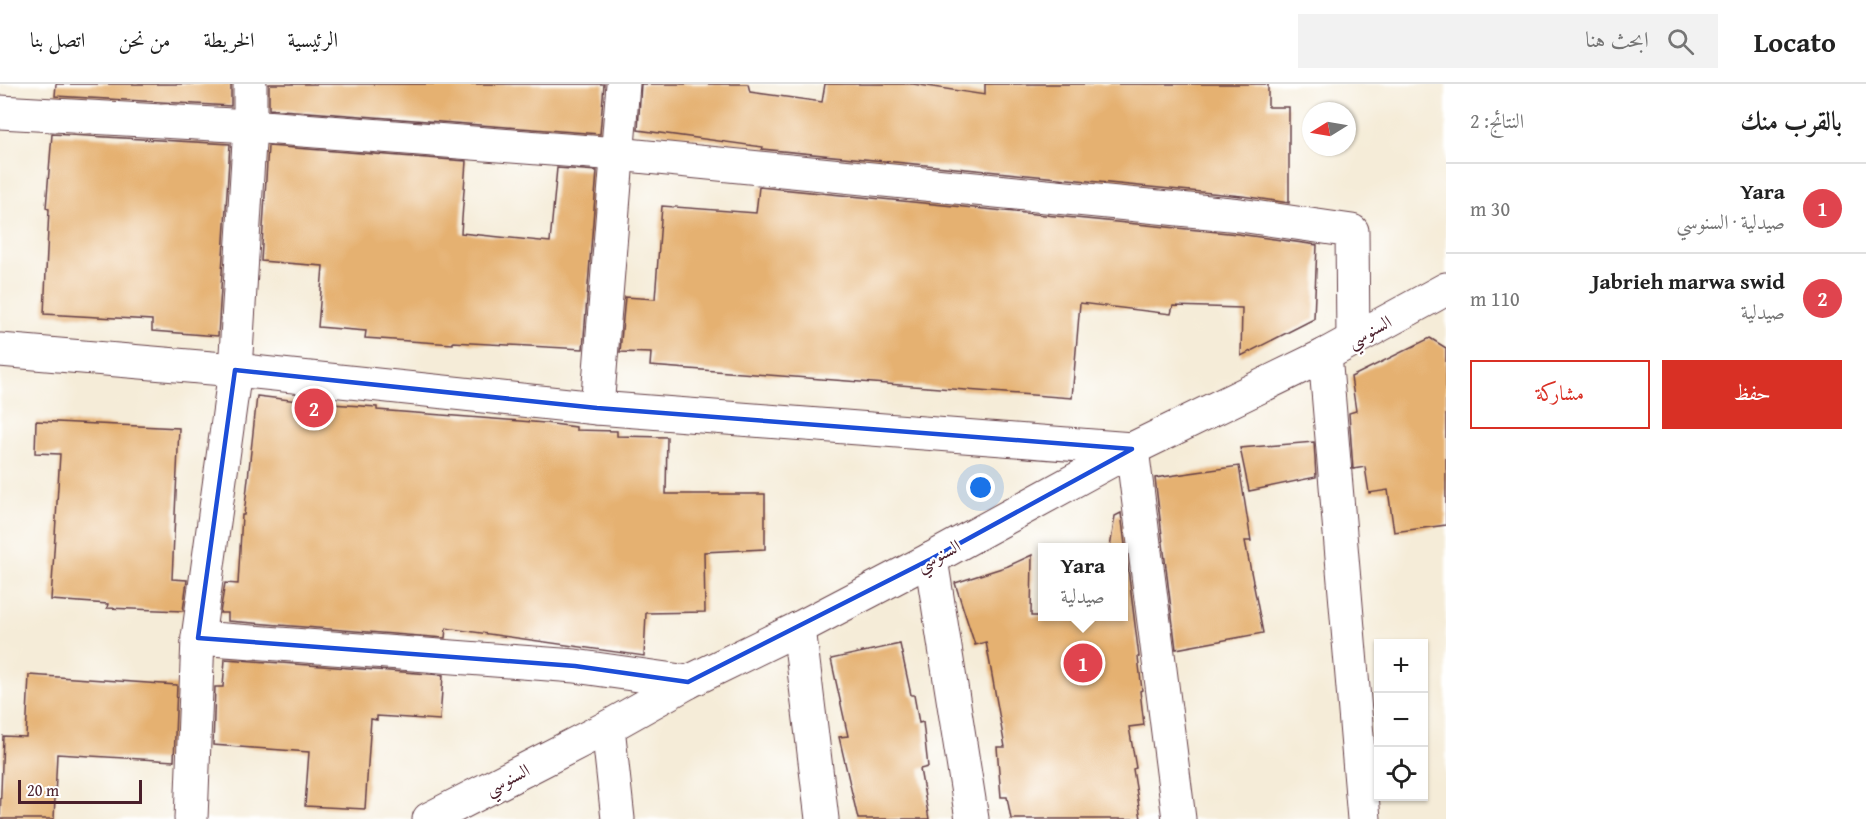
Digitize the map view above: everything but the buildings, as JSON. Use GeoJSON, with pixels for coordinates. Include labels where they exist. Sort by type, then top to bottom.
{"type":"FeatureCollection","features":[{"type":"Feature","properties":{"kind":"street"},"geometry":{"type":"LineString","coordinates":[[191,819],[198,638],[235,370],[250,126],[250,84]]}},
{"type":"Feature","properties":{"kind":"street"},"geometry":{"type":"LineString","coordinates":[[597,408],[623,84]]}},
{"type":"Feature","properties":{"kind":"street"},"geometry":{"type":"LineString","coordinates":[[0,112],[250,126],[617,154],[1240,215],[1352,231],[1353,340]]}},
{"type":"Feature","properties":{"kind":"street","name":"السنوسي"},"geometry":{"type":"LineString","coordinates":[[429,819],[608,727],[688,682],[799,628],[931,559],[1132,449],[1325,356],[1446,289]]}},
{"type":"Feature","properties":{"kind":"street"},"geometry":{"type":"LineString","coordinates":[[0,350],[235,370],[597,408],[1132,449],[1179,819]]}},
{"type":"Feature","properties":{"kind":"street"},"geometry":{"type":"LineString","coordinates":[[1325,356],[1364,819]]}},
{"type":"Feature","properties":{"kind":"street"},"geometry":{"type":"LineString","coordinates":[[931,559],[972,819]]}},
{"type":"Feature","properties":{"kind":"street"},"geometry":{"type":"LineString","coordinates":[[799,628],[822,819]]}},
{"type":"Feature","properties":{"kind":"street"},"geometry":{"type":"LineString","coordinates":[[198,638],[575,666],[688,682]]}},
{"type":"Feature","properties":{"kind":"street"},"geometry":{"type":"LineString","coordinates":[[608,727],[618,819]]}},
{"type":"Feature","properties":{"kind":"highlighted area"},"geometry":{"type":"Polygon","coordinates":[[[235,370],[597,408],[1132,449],[931,559],[688,682],[575,666],[198,638],[235,370]]]}},
{"type":"Feature","properties":{"kind":"place","name":"Jabrieh marwa swid"},"geometry":{"type":"Point","coordinates":[314,408]}},
{"type":"Feature","properties":{"kind":"place","name":"Yara"},"geometry":{"type":"Point","coordinates":[1083,663]}}]}
